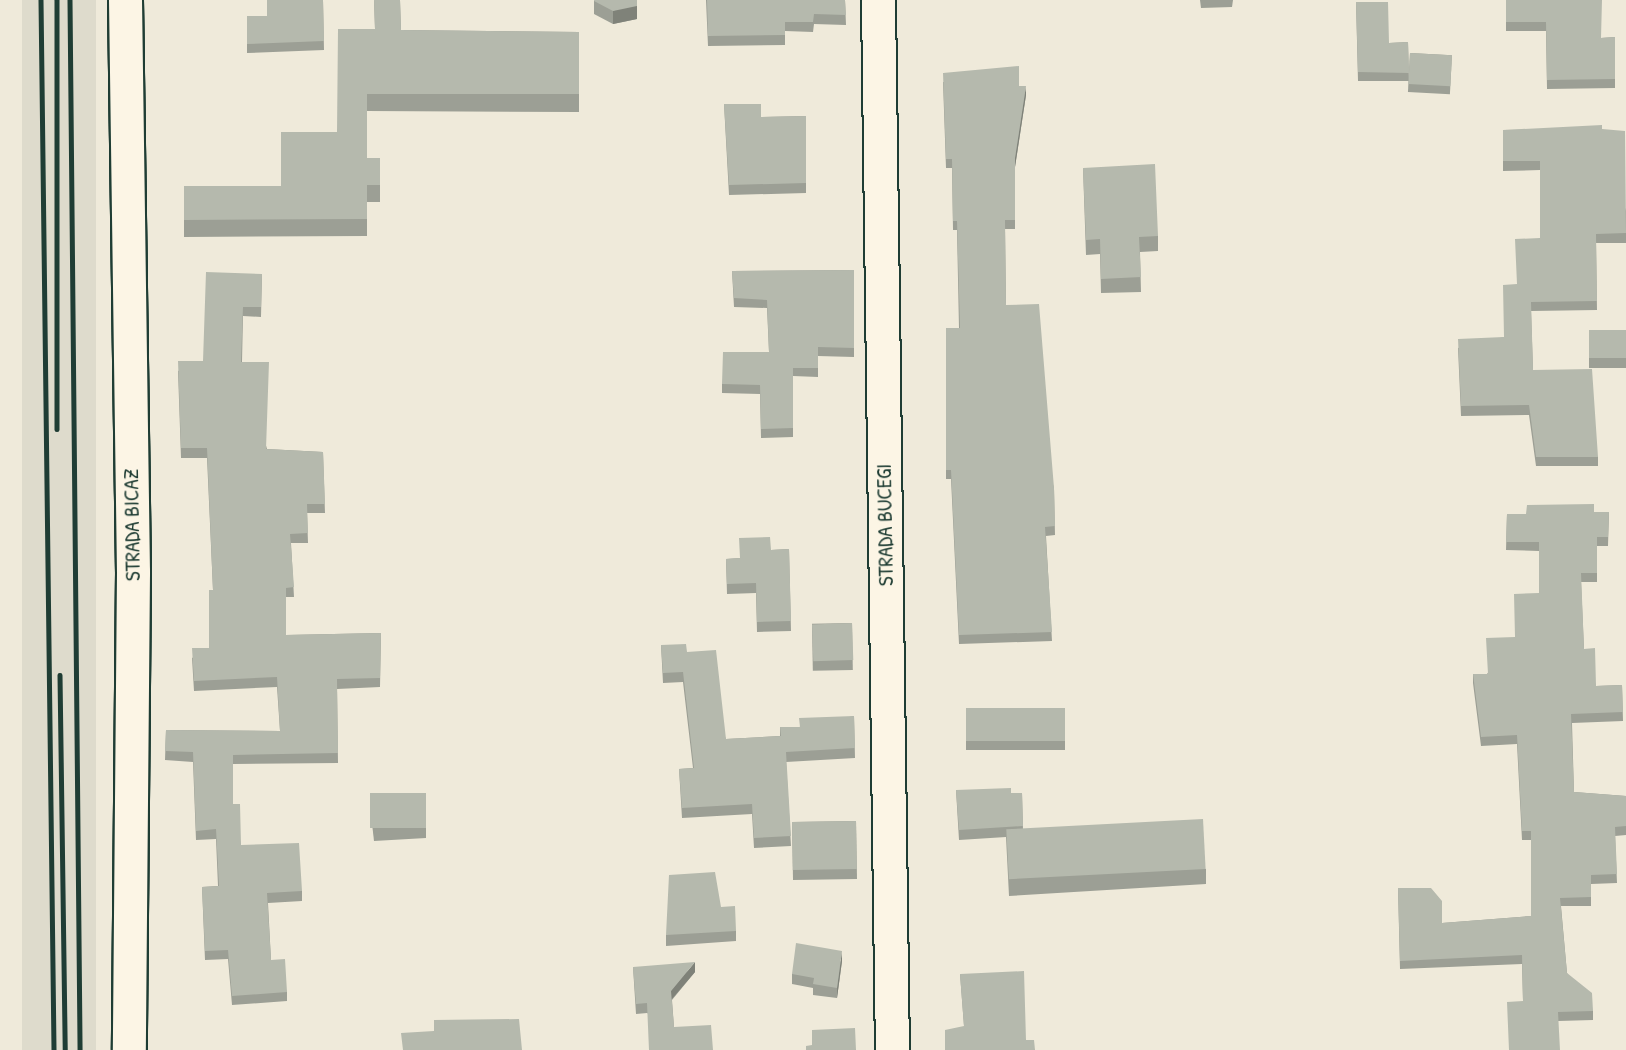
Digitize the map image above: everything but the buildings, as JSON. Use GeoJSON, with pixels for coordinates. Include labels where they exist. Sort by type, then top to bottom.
{"type":"FeatureCollection","features":[{"type":"Feature","properties":{"kind":"street","name":"STRADA BICAZ"},"geometry":{"type":"LineString","coordinates":[[125,0],[132,572],[129,1050]]}},
{"type":"Feature","properties":{"kind":"street","name":"STRADA BUCEGI"},"geometry":{"type":"LineString","coordinates":[[878,0],[892,1050]]}},
{"type":"Feature","properties":{"kind":"shaded area"},"geometry":{"type":"Polygon","coordinates":[[[22,0],[96,0],[96,1050],[22,1050],[22,0]]]}},
{"type":"Feature","properties":{"kind":"railway"},"geometry":{"type":"LineString","coordinates":[[41,0],[54,1050]]}},
{"type":"Feature","properties":{"kind":"railway"},"geometry":{"type":"LineString","coordinates":[[57,0],[57,429]]}},
{"type":"Feature","properties":{"kind":"railway"},"geometry":{"type":"LineString","coordinates":[[70,0],[80,1050]]}},
{"type":"Feature","properties":{"kind":"railway"},"geometry":{"type":"LineString","coordinates":[[60,675],[65,1050]]}}]}
